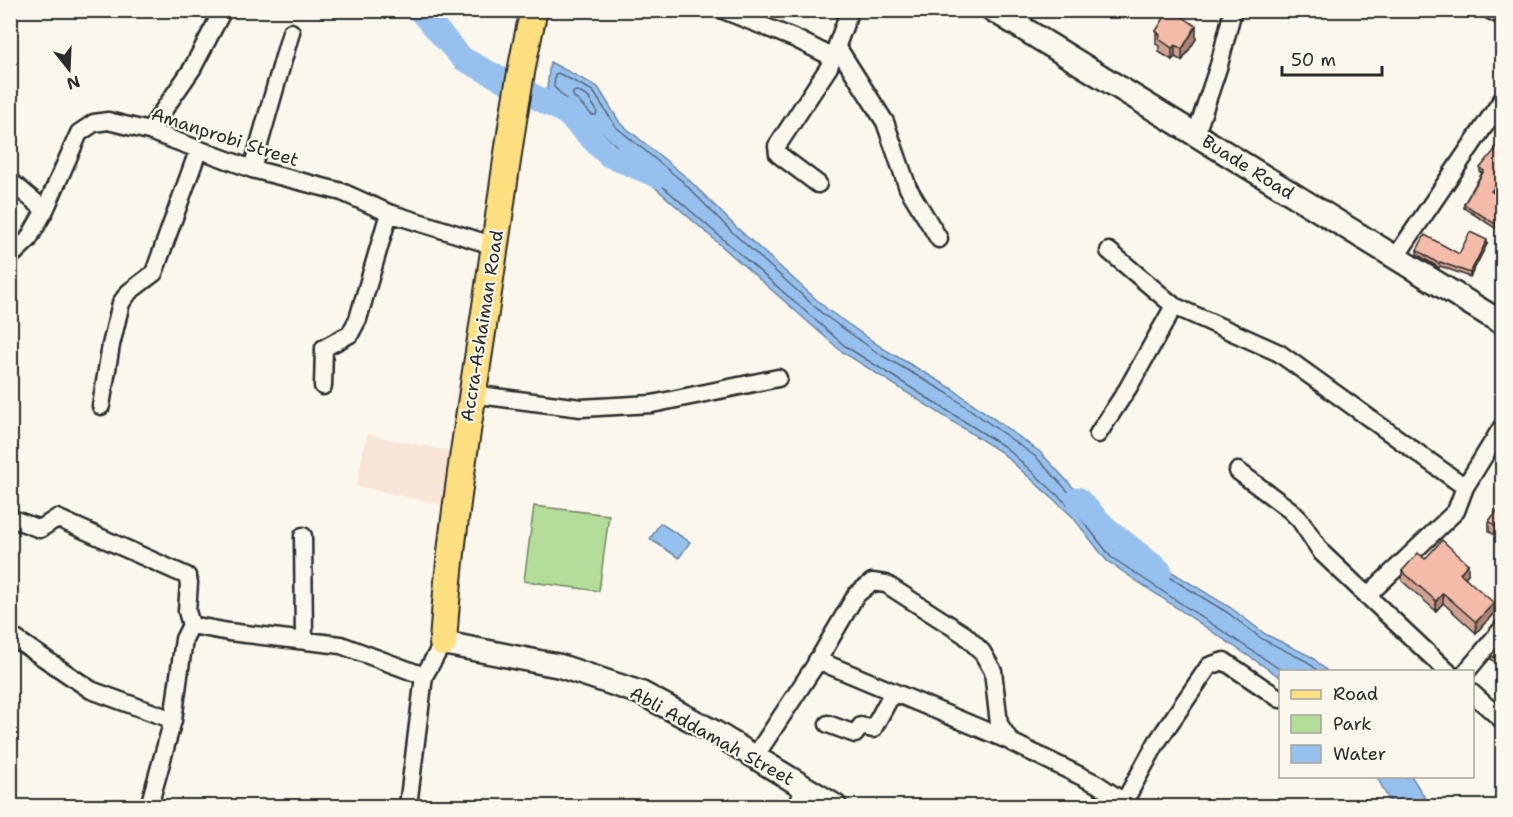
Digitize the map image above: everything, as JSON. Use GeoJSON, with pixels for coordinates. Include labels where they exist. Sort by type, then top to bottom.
{"type":"FeatureCollection","features":[{"type":"Feature","properties":{"kind":"main road","name":"Accra-Ashaiman Road"},"geometry":{"type":"LineString","coordinates":[[443,643],[450,550],[471,394],[514,111],[534,10]]}},
{"type":"Feature","properties":{"kind":"street"},"geometry":{"type":"LineString","coordinates":[[149,131],[192,69],[223,10]]}},
{"type":"Feature","properties":{"kind":"street"},"geometry":{"type":"LineString","coordinates":[[723,10],[836,53],[885,122],[908,188],[939,239]]}},
{"type":"Feature","properties":{"kind":"street"},"geometry":{"type":"LineString","coordinates":[[818,184],[778,154],[777,146],[836,53],[850,10]]}},
{"type":"Feature","properties":{"kind":"street","name":"Buade Road"},"geometry":{"type":"LineString","coordinates":[[993,10],[1022,18],[1196,134],[1503,323]]}},
{"type":"Feature","properties":{"kind":"street"},"geometry":{"type":"LineString","coordinates":[[1196,134],[1219,65],[1233,10]]}},
{"type":"Feature","properties":{"kind":"street"},"geometry":{"type":"LineString","coordinates":[[1490,10],[1503,16]]}},
{"type":"Feature","properties":{"kind":"street"},"geometry":{"type":"LineString","coordinates":[[252,169],[291,32]]}},
{"type":"Feature","properties":{"kind":"street"},"geometry":{"type":"LineString","coordinates":[[1395,258],[1503,100]]}},
{"type":"Feature","properties":{"kind":"street","name":"Amanprobi Street"},"geometry":{"type":"LineString","coordinates":[[10,257],[28,240],[45,210],[79,133],[86,126],[108,121],[149,131],[198,151],[252,169],[342,192],[389,213],[495,246]]}},
{"type":"Feature","properties":{"kind":"street"},"geometry":{"type":"LineString","coordinates":[[101,406],[111,345],[121,303],[129,292],[154,273],[198,151]]}},
{"type":"Feature","properties":{"kind":"street"},"geometry":{"type":"LineString","coordinates":[[10,181],[45,210]]}},
{"type":"Feature","properties":{"kind":"street"},"geometry":{"type":"LineString","coordinates":[[323,386],[324,348],[350,334],[358,319],[389,213]]}},
{"type":"Feature","properties":{"kind":"street"},"geometry":{"type":"LineString","coordinates":[[1109,251],[1174,306],[1279,353],[1465,487]]}},
{"type":"Feature","properties":{"kind":"street"},"geometry":{"type":"LineString","coordinates":[[1098,434],[1128,388],[1174,306]]}},
{"type":"Feature","properties":{"kind":"street"},"geometry":{"type":"LineString","coordinates":[[471,394],[581,408],[652,404],[778,378]]}},
{"type":"Feature","properties":{"kind":"street"},"geometry":{"type":"LineString","coordinates":[[1367,596],[1456,512],[1465,487],[1503,427]]}},
{"type":"Feature","properties":{"kind":"street"},"geometry":{"type":"LineString","coordinates":[[1238,471],[1300,520],[1322,554],[1446,670]]}},
{"type":"Feature","properties":{"kind":"street"},"geometry":{"type":"LineString","coordinates":[[10,518],[40,529],[57,518],[186,576],[189,583],[186,604],[191,625],[184,639],[173,720],[148,807]]}},
{"type":"Feature","properties":{"kind":"street"},"geometry":{"type":"LineString","coordinates":[[303,536],[304,639]]}},
{"type":"Feature","properties":{"kind":"street"},"geometry":{"type":"LineString","coordinates":[[754,758],[856,595],[872,582],[886,584],[964,635],[982,652],[993,671],[999,724],[1011,742]]}},
{"type":"Feature","properties":{"kind":"street"},"geometry":{"type":"LineString","coordinates":[[191,625],[229,632],[341,645],[424,676]]}},
{"type":"Feature","properties":{"kind":"street"},"geometry":{"type":"LineString","coordinates":[[1468,670],[1503,629]]}},
{"type":"Feature","properties":{"kind":"street"},"geometry":{"type":"LineString","coordinates":[[10,635],[91,690],[173,720]]}},
{"type":"Feature","properties":{"kind":"street"},"geometry":{"type":"LineString","coordinates":[[408,807],[424,676],[443,643]]}},
{"type":"Feature","properties":{"kind":"street","name":"Abli Addamah Street"},"geometry":{"type":"LineString","coordinates":[[443,643],[560,666],[641,693],[754,758],[801,796],[835,807]]}},
{"type":"Feature","properties":{"kind":"street"},"geometry":{"type":"LineString","coordinates":[[817,660],[1011,742],[1097,784],[1127,804],[1157,742],[1209,666],[1224,662],[1279,698]]}},
{"type":"Feature","properties":{"kind":"street"},"geometry":{"type":"LineString","coordinates":[[828,724],[855,734],[861,726],[873,729],[893,692]]}},
{"type":"Feature","properties":{"kind":"street"},"geometry":{"type":"LineString","coordinates":[[1474,694],[1503,720]]}},
{"type":"Feature","properties":{"kind":"shaded area"},"geometry":{"type":"Polygon","coordinates":[[[367,434],[454,452],[443,505],[356,486],[367,434]]]}},
{"type":"Feature","properties":{"kind":"green space"},"geometry":{"type":"Polygon","coordinates":[[[534,506],[609,515],[599,591],[524,581],[534,506]]]}},
{"type":"Feature","properties":{"kind":"water"},"geometry":{"type":"Polygon","coordinates":[[[550,62],[598,87],[620,123],[686,177],[736,227],[828,310],[884,349],[951,388],[1040,452],[1083,498],[1118,545],[1144,555],[1231,608],[1265,634],[1312,657],[1326,670],[1279,670],[1279,676],[1107,561],[1072,516],[1001,452],[841,351],[583,124],[547,89],[550,62]]]}},
{"type":"Feature","properties":{"kind":"water"},"geometry":{"type":"Polygon","coordinates":[[[660,523],[690,542],[679,558],[650,539],[660,523]]]}},
{"type":"Feature","properties":{"kind":"water"},"geometry":{"type":"Polygon","coordinates":[[[1378,778],[1413,778],[1430,806],[1392,806],[1378,778]]]}},
{"type":"Feature","properties":{"kind":"building"},"geometry":{"type":"Polygon","coordinates":[[[1169,10],[1196,26],[1182,49],[1175,45],[1172,48],[1159,39],[1160,35],[1156,31],[1169,10]]]}},
{"type":"Feature","properties":{"kind":"building"},"geometry":{"type":"Polygon","coordinates":[[[1502,141],[1503,176],[1491,191],[1503,200],[1503,223],[1498,219],[1495,224],[1464,204],[1484,171],[1480,168],[1502,141]]]}},
{"type":"Feature","properties":{"kind":"building"},"geometry":{"type":"Polygon","coordinates":[[[1470,232],[1487,240],[1470,273],[1440,262],[1439,264],[1417,250],[1425,235],[1459,254],[1470,232]]]}},
{"type":"Feature","properties":{"kind":"building"},"geometry":{"type":"Polygon","coordinates":[[[1503,503],[1503,531],[1489,521],[1503,503]]]}},
{"type":"Feature","properties":{"kind":"building"},"geometry":{"type":"Polygon","coordinates":[[[1442,540],[1468,564],[1460,573],[1494,603],[1476,622],[1443,593],[1436,601],[1402,571],[1418,553],[1425,559],[1442,540]]]}},
{"type":"Feature","properties":{"kind":"building"},"geometry":{"type":"Polygon","coordinates":[[[1503,641],[1503,663],[1491,655],[1503,641]]]}},
{"type":"Feature","properties":{"kind":"waterway"},"geometry":{"type":"LineString","coordinates":[[419,10],[463,59],[566,113],[608,155],[657,176]]}},
{"type":"Feature","properties":{"kind":"waterway"},"geometry":{"type":"LineString","coordinates":[[1078,499],[1106,528],[1160,571]]}}]}
